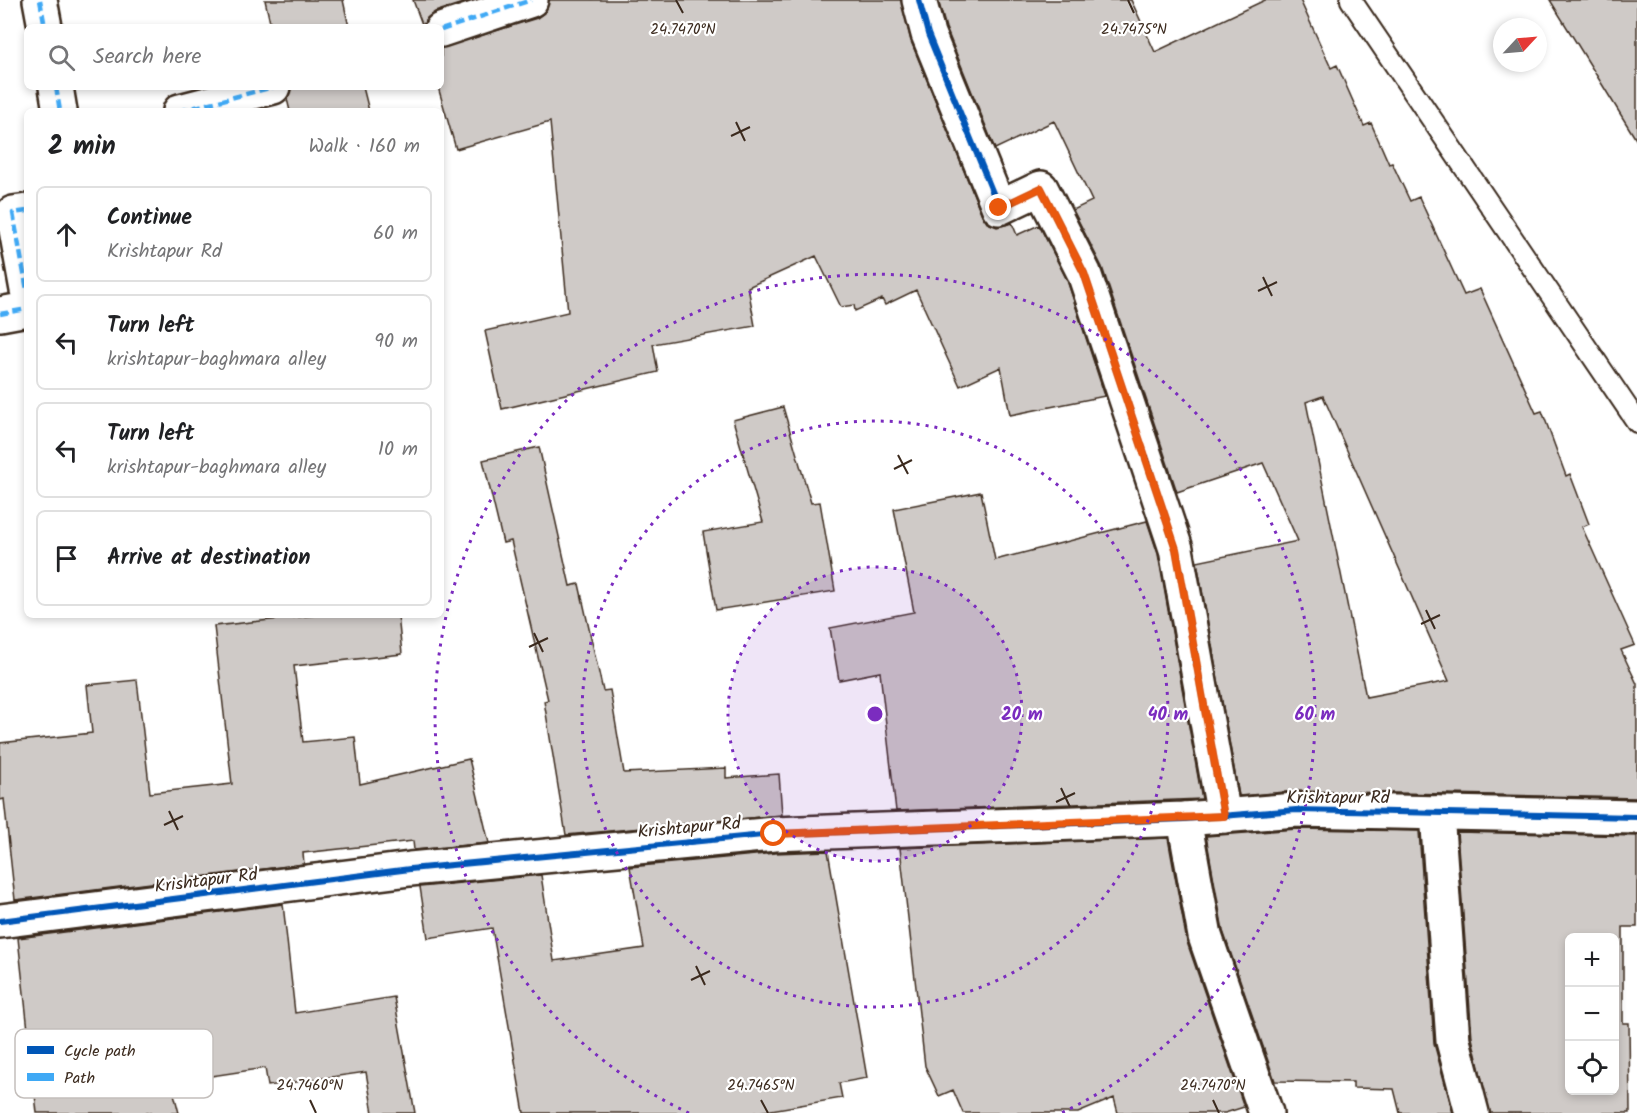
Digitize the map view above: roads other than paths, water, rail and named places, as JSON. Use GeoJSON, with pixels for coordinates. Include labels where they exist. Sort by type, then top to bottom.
{"type":"FeatureCollection","features":[{"type":"Feature","properties":{"kind":"street"},"geometry":{"type":"LineString","coordinates":[[40,0],[44,24]]}},
{"type":"Feature","properties":{"kind":"street"},"geometry":{"type":"LineString","coordinates":[[444,29],[531,0]]}},
{"type":"Feature","properties":{"kind":"street"},"geometry":{"type":"LineString","coordinates":[[919,0],[928,34],[999,208],[1041,188],[1084,273],[1176,549],[1224,816]]}},
{"type":"Feature","properties":{"kind":"street"},"geometry":{"type":"LineString","coordinates":[[56,90],[60,108]]}},
{"type":"Feature","properties":{"kind":"street"},"geometry":{"type":"LineString","coordinates":[[192,108],[261,90]]}},
{"type":"Feature","properties":{"kind":"street"},"geometry":{"type":"LineString","coordinates":[[24,211],[13,213],[24,274]]}},
{"type":"Feature","properties":{"kind":"street"},"geometry":{"type":"LineString","coordinates":[[0,314],[24,310]]}},
{"type":"Feature","properties":{"kind":"street","name":"Krishtapur Rd"},"geometry":{"type":"LineString","coordinates":[[0,921],[410,869],[774,834],[1184,819],[1296,810],[1637,817]]}},
{"type":"Feature","properties":{"kind":"street"},"geometry":{"type":"LineString","coordinates":[[1437,813],[1453,1041],[1473,1113]]}},
{"type":"Feature","properties":{"kind":"street"},"geometry":{"type":"LineString","coordinates":[[1184,819],[1205,936],[1266,1113]]}},
{"type":"Feature","properties":{"kind":"lane"},"geometry":{"type":"LineString","coordinates":[[1351,0],[1637,422]]}}]}
